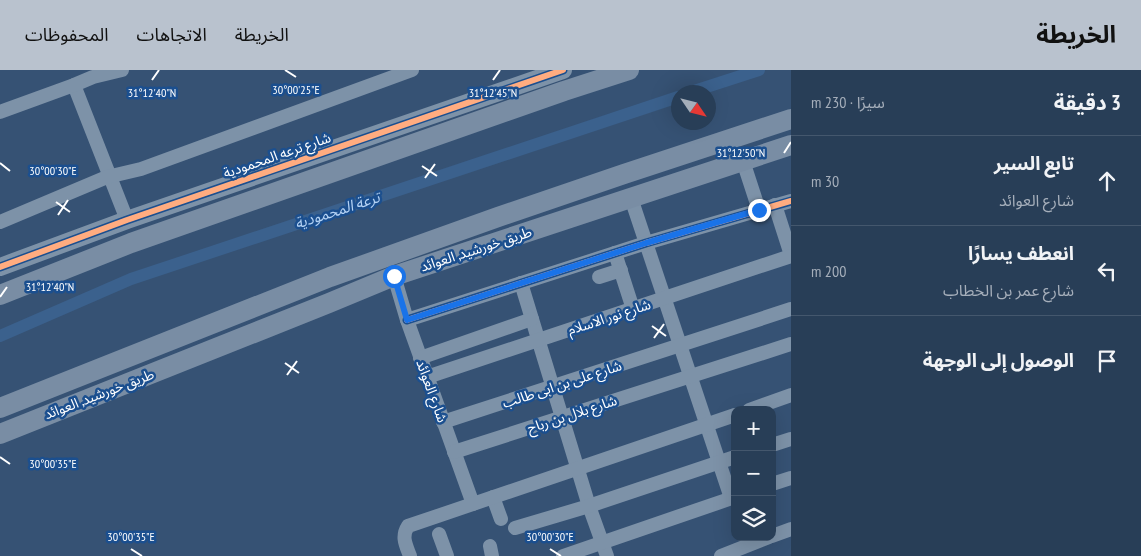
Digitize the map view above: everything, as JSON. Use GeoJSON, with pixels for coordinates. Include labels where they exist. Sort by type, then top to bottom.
{"type":"FeatureCollection","features":[{"type":"Feature","properties":{"kind":"main road"},"geometry":{"type":"LineString","coordinates":[[0,295],[131,242],[629,70]]}},
{"type":"Feature","properties":{"kind":"main road","name":"طريق خورشيد, العوائد"},"geometry":{"type":"LineString","coordinates":[[0,408],[330,277],[507,214],[791,119]]}},
{"type":"Feature","properties":{"kind":"main road","name":"طريق خورشيد, العوائد"},"geometry":{"type":"LineString","coordinates":[[0,434],[394,276],[791,145]]}},
{"type":"Feature","properties":{"kind":"street"},"geometry":{"type":"LineString","coordinates":[[0,112],[93,77],[122,70]]}},
{"type":"Feature","properties":{"kind":"street"},"geometry":{"type":"LineString","coordinates":[[0,222],[110,176],[140,169],[412,70]]}},
{"type":"Feature","properties":{"kind":"street","name":"شارع ترعه المحمودية"},"geometry":{"type":"LineString","coordinates":[[0,267],[127,220],[563,70]]}},
{"type":"Feature","properties":{"kind":"street"},"geometry":{"type":"LineString","coordinates":[[74,85],[127,220]]}},
{"type":"Feature","properties":{"kind":"street"},"geometry":{"type":"LineString","coordinates":[[743,161],[759,210]]}},
{"type":"Feature","properties":{"kind":"street"},"geometry":{"type":"LineString","coordinates":[[631,198],[706,425],[732,496]]}},
{"type":"Feature","properties":{"kind":"street"},"geometry":{"type":"LineString","coordinates":[[407,320],[646,243],[791,200]]}},
{"type":"Feature","properties":{"kind":"street"},"geometry":{"type":"LineString","coordinates":[[775,205],[791,256]]}},
{"type":"Feature","properties":{"kind":"street"},"geometry":{"type":"LineString","coordinates":[[615,253],[633,309]]}},
{"type":"Feature","properties":{"kind":"street","name":"شارع نور الاسلام"},"geometry":{"type":"LineString","coordinates":[[427,378],[791,256]]}},
{"type":"Feature","properties":{"kind":"street"},"geometry":{"type":"LineString","coordinates":[[599,277],[620,270]]}},
{"type":"Feature","properties":{"kind":"street","name":"شارع العوائد"},"geometry":{"type":"LineString","coordinates":[[394,276],[420,358],[473,504]]}},
{"type":"Feature","properties":{"kind":"street"},"geometry":{"type":"LineString","coordinates":[[521,283],[589,506],[605,549]]}},
{"type":"Feature","properties":{"kind":"street","name":"شارع على بن ابى طالب"},"geometry":{"type":"LineString","coordinates":[[443,422],[791,309]]}},
{"type":"Feature","properties":{"kind":"street"},"geometry":{"type":"LineString","coordinates":[[420,358],[532,319]]}},
{"type":"Feature","properties":{"kind":"street","name":"شارع بلال بن رباح"},"geometry":{"type":"LineString","coordinates":[[454,452],[791,344]]}},
{"type":"Feature","properties":{"kind":"street"},"geometry":{"type":"LineString","coordinates":[[760,406],[791,395]]}},
{"type":"Feature","properties":{"kind":"street"},"geometry":{"type":"LineString","coordinates":[[410,556],[404,541],[405,530],[408,526],[731,416]]}},
{"type":"Feature","properties":{"kind":"street"},"geometry":{"type":"LineString","coordinates":[[776,444],[791,438]]}},
{"type":"Feature","properties":{"kind":"street"},"geometry":{"type":"LineString","coordinates":[[515,528],[589,506],[731,458]]}},
{"type":"Feature","properties":{"kind":"street"},"geometry":{"type":"LineString","coordinates":[[776,483],[791,478]]}},
{"type":"Feature","properties":{"kind":"street"},"geometry":{"type":"LineString","coordinates":[[493,497],[501,519]]}},
{"type":"Feature","properties":{"kind":"street"},"geometry":{"type":"LineString","coordinates":[[564,556],[605,549],[731,499]]}},
{"type":"Feature","properties":{"kind":"street"},"geometry":{"type":"LineString","coordinates":[[776,535],[791,529]]}},
{"type":"Feature","properties":{"kind":"street"},"geometry":{"type":"LineString","coordinates":[[439,534],[447,556]]}},
{"type":"Feature","properties":{"kind":"street"},"geometry":{"type":"LineString","coordinates":[[721,556],[760,541]]}},
{"type":"Feature","properties":{"kind":"waterway","name":"ترعة المحمودية"},"geometry":{"type":"LineString","coordinates":[[713,85],[759,70]]}},
{"type":"Feature","properties":{"kind":"waterway","name":"ترعة المحمودية"},"geometry":{"type":"LineString","coordinates":[[0,336],[131,279],[671,99]]}},
{"type":"Feature","properties":{"kind":"cycle path"},"geometry":{"type":"LineString","coordinates":[[0,267],[127,220],[563,70]]}},
{"type":"Feature","properties":{"kind":"cycle path"},"geometry":{"type":"LineString","coordinates":[[407,320],[646,243],[791,201]]}},
{"type":"Feature","properties":{"kind":"route"},"geometry":{"type":"LineString","coordinates":[[394,276],[407,320],[646,243],[759,210]]}}]}
